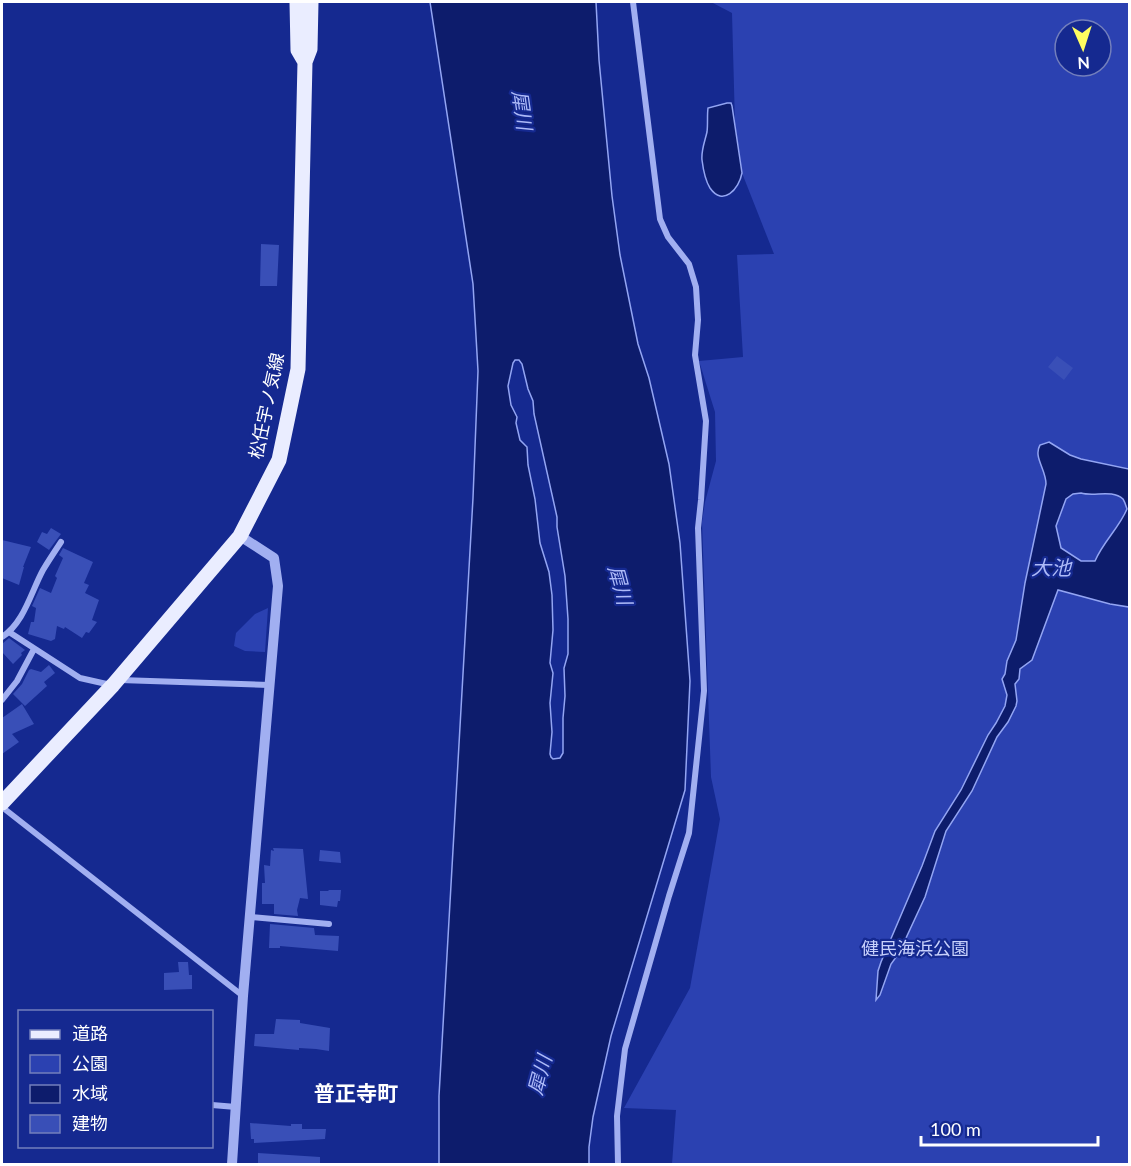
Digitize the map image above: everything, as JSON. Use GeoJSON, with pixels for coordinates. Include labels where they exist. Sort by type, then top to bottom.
{"type":"FeatureCollection","features":[{"type":"Feature","properties":{"kind":"main road","name":"松任宇ノ気線"},"geometry":{"type":"LineString","coordinates":[[297,2],[298,50],[305,62]]}},
{"type":"Feature","properties":{"kind":"main road","name":"松任宇ノ気線"},"geometry":{"type":"LineString","coordinates":[[2,805],[115,682],[240,536],[279,460],[298,369],[305,62],[310,50],[311,2]]}},
{"type":"Feature","properties":{"kind":"street"},"geometry":{"type":"LineString","coordinates":[[618,1164],[617,1116],[625,1049],[689,833],[704,691],[698,528],[706,421],[695,355],[698,320],[696,287],[689,264],[668,237],[660,219],[633,2]]}},
{"type":"Feature","properties":{"kind":"street"},"geometry":{"type":"LineString","coordinates":[[232,1164],[243,996],[278,586],[274,558],[240,536]]}},
{"type":"Feature","properties":{"kind":"street"},"geometry":{"type":"LineString","coordinates":[[2,637],[9,632],[21,616],[44,569],[61,542]]}},
{"type":"Feature","properties":{"kind":"street"},"geometry":{"type":"LineString","coordinates":[[9,632],[80,678],[115,682],[269,685]]}},
{"type":"Feature","properties":{"kind":"street"},"geometry":{"type":"LineString","coordinates":[[2,700],[17,681],[34,649]]}},
{"type":"Feature","properties":{"kind":"street"},"geometry":{"type":"LineString","coordinates":[[2,805],[243,996]]}},
{"type":"Feature","properties":{"kind":"street"},"geometry":{"type":"LineString","coordinates":[[250,917],[329,924]]}},
{"type":"Feature","properties":{"kind":"street"},"geometry":{"type":"LineString","coordinates":[[213,1105],[236,1107]]}},
{"type":"Feature","properties":{"kind":"green space","name":"健民海浜公園"},"geometry":{"type":"Polygon","coordinates":[[[711,2],[1129,2],[1129,1164],[672,1164],[676,1110],[624,1108],[690,988],[720,819],[711,777],[702,522],[716,461],[715,412],[699,361],[743,357],[737,255],[774,254],[742,173],[735,124],[732,13],[711,2]]]}},
{"type":"Feature","properties":{"kind":"green space"},"geometry":{"type":"Polygon","coordinates":[[[268,608],[265,652],[245,651],[234,646],[236,633],[255,614],[268,608]]]}},
{"type":"Feature","properties":{"kind":"water","name":"犀川"},"geometry":{"type":"Polygon","coordinates":[[[430,2],[596,2],[599,60],[620,255],[638,344],[649,378],[669,464],[680,543],[690,681],[685,790],[611,1036],[593,1117],[589,1164],[439,1164],[439,1096],[473,498],[478,371],[473,284],[430,2]],[[519,360],[513,363],[508,386],[511,405],[517,417],[520,440],[527,447],[540,543],[549,572],[552,595],[553,630],[550,663],[553,673],[550,703],[552,732],[550,754],[553,759],[560,758],[563,753],[564,668],[568,654],[565,576],[557,517],[533,401],[519,360]]]}},
{"type":"Feature","properties":{"kind":"water"},"geometry":{"type":"Polygon","coordinates":[[[731,103],[732,106],[742,173],[734,190],[730,194],[720,196],[710,188],[707,181],[702,153],[707,132],[708,108],[731,103]]]}},
{"type":"Feature","properties":{"kind":"water","name":"大池"},"geometry":{"type":"Polygon","coordinates":[[[1049,442],[1081,459],[1129,469],[1129,607],[1058,590],[1032,660],[1020,669],[1019,679],[1015,684],[1016,706],[997,737],[972,791],[946,831],[925,897],[899,953],[891,964],[876,1000],[878,971],[881,962],[935,831],[961,790],[1005,706],[1007,695],[1002,679],[1016,640],[1025,583],[1046,484],[1038,454],[1040,445],[1049,442]],[[1073,494],[1066,499],[1056,526],[1061,548],[1081,561],[1095,561],[1127,509],[1123,499],[1114,494],[1073,494]]]}},
{"type":"Feature","properties":{"kind":"building"},"geometry":{"type":"Polygon","coordinates":[[[261,244],[279,245],[277,286],[260,286],[261,244]]]}},
{"type":"Feature","properties":{"kind":"building"},"geometry":{"type":"Polygon","coordinates":[[[1057,356],[1073,368],[1064,380],[1048,367],[1057,356]]]}},
{"type":"Feature","properties":{"kind":"building"},"geometry":{"type":"Polygon","coordinates":[[[51,528],[61,534],[49,550],[37,542],[42,532],[47,534],[51,528]]]}},
{"type":"Feature","properties":{"kind":"building"},"geometry":{"type":"Polygon","coordinates":[[[2,540],[31,547],[19,585],[2,578],[2,540]]]}},
{"type":"Feature","properties":{"kind":"building"},"geometry":{"type":"Polygon","coordinates":[[[63,548],[93,562],[84,583],[89,585],[85,593],[99,600],[92,620],[97,622],[82,638],[65,627],[64,629],[57,626],[55,639],[51,641],[28,634],[31,622],[34,622],[36,608],[32,606],[40,588],[51,593],[63,558],[59,555],[63,548]]]}},
{"type":"Feature","properties":{"kind":"building"},"geometry":{"type":"Polygon","coordinates":[[[9,638],[25,650],[13,664],[2,652],[2,644],[9,638]]]}},
{"type":"Feature","properties":{"kind":"building"},"geometry":{"type":"Polygon","coordinates":[[[49,665],[55,673],[44,682],[47,686],[25,706],[13,694],[22,684],[29,670],[41,672],[49,665]]]}},
{"type":"Feature","properties":{"kind":"building"},"geometry":{"type":"Polygon","coordinates":[[[22,704],[34,724],[12,734],[19,742],[2,754],[2,718],[22,704]]]}},
{"type":"Feature","properties":{"kind":"building"},"geometry":{"type":"Polygon","coordinates":[[[273,848],[303,849],[308,899],[300,898],[298,916],[274,914],[274,904],[262,904],[262,883],[265,883],[264,865],[270,866],[273,848]]]}},
{"type":"Feature","properties":{"kind":"building"},"geometry":{"type":"Polygon","coordinates":[[[320,850],[340,852],[341,863],[319,861],[320,850]]]}},
{"type":"Feature","properties":{"kind":"building"},"geometry":{"type":"Polygon","coordinates":[[[341,890],[337,907],[320,905],[320,891],[341,890]]]}},
{"type":"Feature","properties":{"kind":"building"},"geometry":{"type":"Polygon","coordinates":[[[270,924],[314,928],[315,935],[339,936],[338,951],[280,946],[280,948],[269,948],[270,924]]]}},
{"type":"Feature","properties":{"kind":"building"},"geometry":{"type":"Polygon","coordinates":[[[178,962],[188,962],[189,975],[192,975],[192,989],[164,990],[164,973],[179,972],[178,962]]]}},
{"type":"Feature","properties":{"kind":"building"},"geometry":{"type":"Polygon","coordinates":[[[276,1019],[300,1020],[300,1023],[330,1028],[329,1051],[254,1046],[255,1034],[274,1034],[276,1019]]]}},
{"type":"Feature","properties":{"kind":"building"},"geometry":{"type":"Polygon","coordinates":[[[250,1123],[291,1126],[291,1124],[302,1124],[302,1129],[326,1129],[325,1139],[254,1143],[254,1139],[251,1139],[250,1123]]]}},
{"type":"Feature","properties":{"kind":"building"},"geometry":{"type":"Polygon","coordinates":[[[258,1153],[320,1157],[320,1164],[258,1164],[258,1153]]]}},
{"type":"Feature","properties":{"kind":"district","name":"普正寺町"},"geometry":{"type":"Point","coordinates":[356,1094]}}]}
